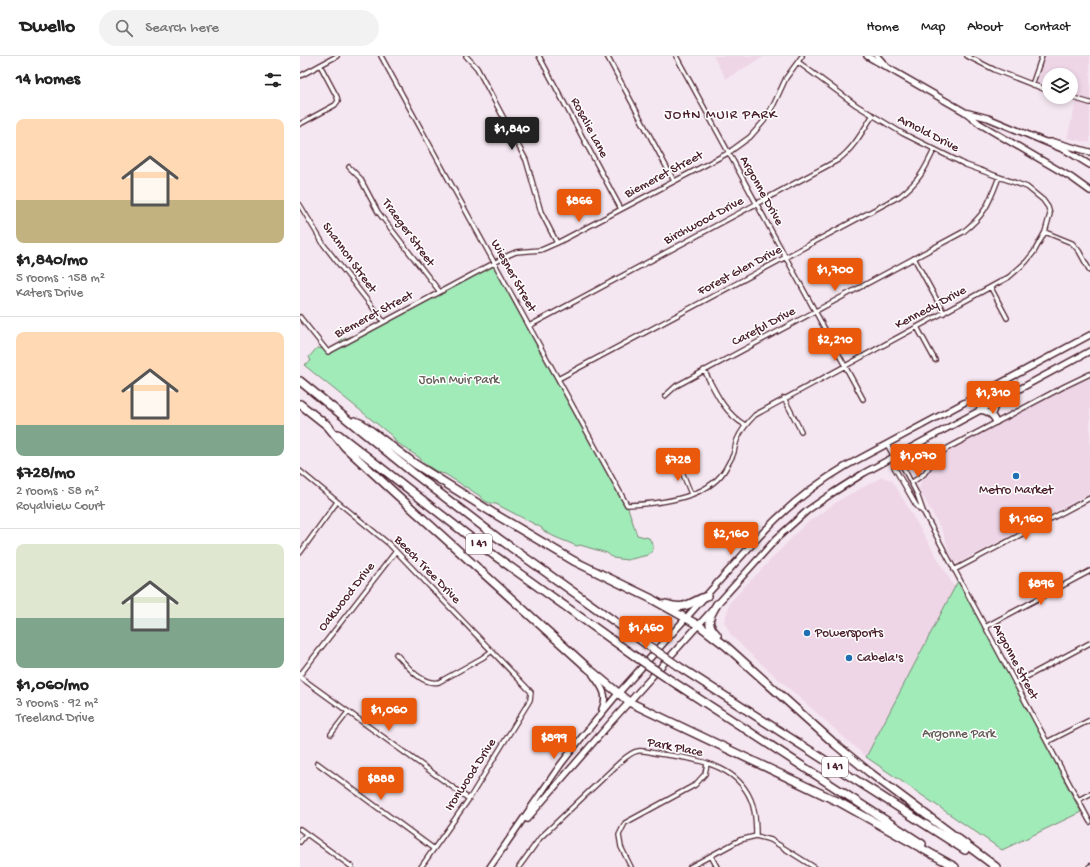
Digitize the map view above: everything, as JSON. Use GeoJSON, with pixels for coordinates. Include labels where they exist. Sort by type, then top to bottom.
{"type":"FeatureCollection","features":[{"type":"Feature","properties":{"kind":"highway","name":"I 41"},"geometry":{"type":"LineString","coordinates":[[300,381],[412,472],[492,533],[646,644],[751,714],[992,867]]}},
{"type":"Feature","properties":{"kind":"highway","name":"I 41"},"geometry":{"type":"LineString","coordinates":[[300,404],[484,548],[636,657],[956,867]]}},
{"type":"Feature","properties":{"kind":"highway"},"geometry":{"type":"LineString","coordinates":[[344,416],[362,424],[415,464],[574,561],[648,597],[698,625],[726,646],[836,745],[863,767],[996,867]]}},
{"type":"Feature","properties":{"kind":"highway"},"geometry":{"type":"LineString","coordinates":[[326,424],[345,447],[588,668],[629,702],[834,800],[956,867]]}},
{"type":"Feature","properties":{"kind":"highway"},"geometry":{"type":"LineString","coordinates":[[648,597],[680,607],[689,605],[707,596]]}},
{"type":"Feature","properties":{"kind":"highway"},"geometry":{"type":"LineString","coordinates":[[717,604],[710,616],[709,624],[726,646]]}},
{"type":"Feature","properties":{"kind":"main road"},"geometry":{"type":"LineString","coordinates":[[867,56],[965,112],[980,124],[1066,174],[1090,191]]}},
{"type":"Feature","properties":{"kind":"main road"},"geometry":{"type":"LineString","coordinates":[[877,56],[886,66]]}},
{"type":"Feature","properties":{"kind":"main road"},"geometry":{"type":"LineString","coordinates":[[965,112],[988,118],[1074,154],[1090,165]]}},
{"type":"Feature","properties":{"kind":"main road"},"geometry":{"type":"LineString","coordinates":[[1044,142],[1054,142],[1090,152]]}},
{"type":"Feature","properties":{"kind":"main road"},"geometry":{"type":"LineString","coordinates":[[490,867],[561,764],[599,716],[763,532],[803,496],[841,468],[1090,335]]}},
{"type":"Feature","properties":{"kind":"main road"},"geometry":{"type":"LineString","coordinates":[[508,842],[698,625],[772,544],[803,514],[846,484],[979,410],[1090,351]]}},
{"type":"Feature","properties":{"kind":"main road"},"geometry":{"type":"LineString","coordinates":[[992,414],[997,401]]}},
{"type":"Feature","properties":{"kind":"main road"},"geometry":{"type":"LineString","coordinates":[[979,410],[992,414],[996,422]]}},
{"type":"Feature","properties":{"kind":"main road"},"geometry":{"type":"LineString","coordinates":[[588,668],[602,686],[604,693],[604,706],[599,716]]}},
{"type":"Feature","properties":{"kind":"street"},"geometry":{"type":"LineString","coordinates":[[300,76],[337,56]]}},
{"type":"Feature","properties":{"kind":"street","name":"Wiesner Street"},"geometry":{"type":"LineString","coordinates":[[381,56],[627,505]]}},
{"type":"Feature","properties":{"kind":"street"},"geometry":{"type":"LineString","coordinates":[[466,56],[477,68],[526,160],[541,212],[557,243]]}},
{"type":"Feature","properties":{"kind":"street","name":"Rosalie Lane"},"geometry":{"type":"LineString","coordinates":[[539,56],[621,209]]}},
{"type":"Feature","properties":{"kind":"street"},"geometry":{"type":"LineString","coordinates":[[607,56],[674,181]]}},
{"type":"Feature","properties":{"kind":"street","name":"Argonne Drive"},"geometry":{"type":"LineString","coordinates":[[676,56],[863,399]]}},
{"type":"Feature","properties":{"kind":"street","name":"Biemeret Street"},"geometry":{"type":"LineString","coordinates":[[300,317],[328,352],[516,252],[541,250],[557,243],[728,152],[750,137],[764,120],[774,104],[786,78],[802,56]]}},
{"type":"Feature","properties":{"kind":"street"},"geometry":{"type":"LineString","coordinates":[[967,56],[996,70],[1042,89]]}},
{"type":"Feature","properties":{"kind":"street"},"geometry":{"type":"LineString","coordinates":[[1032,85],[1042,56]]}},
{"type":"Feature","properties":{"kind":"street","name":"Arnold Drive"},"geometry":{"type":"LineString","coordinates":[[798,62],[817,77],[902,133],[934,150],[966,164],[1027,187],[1043,200],[1048,207],[1050,214]]}},
{"type":"Feature","properties":{"kind":"street"},"geometry":{"type":"LineString","coordinates":[[300,124],[335,105],[338,100],[320,65]]}},
{"type":"Feature","properties":{"kind":"street"},"geometry":{"type":"LineString","coordinates":[[1078,99],[1090,103]]}},
{"type":"Feature","properties":{"kind":"street","name":"Birchwood Drive"},"geometry":{"type":"LineString","coordinates":[[529,326],[838,160],[848,152],[856,142],[873,115]]}},
{"type":"Feature","properties":{"kind":"street","name":"Forest Glen Drive"},"geometry":{"type":"LineString","coordinates":[[558,380],[900,196],[913,186],[923,173],[934,150]]}},
{"type":"Feature","properties":{"kind":"street","name":"Traeger Street"},"geometry":{"type":"LineString","coordinates":[[349,167],[360,178],[378,212],[440,292]]}},
{"type":"Feature","properties":{"kind":"street","name":"Careful Drive"},"geometry":{"type":"LineString","coordinates":[[665,396],[676,386],[704,370],[963,232],[976,222],[987,208],[999,177]]}},
{"type":"Feature","properties":{"kind":"street","name":"Shannon Street"},"geometry":{"type":"LineString","coordinates":[[300,205],[324,245],[384,322]]}},
{"type":"Feature","properties":{"kind":"street","name":"Kennedy Drive"},"geometry":{"type":"LineString","coordinates":[[627,505],[666,502],[691,494],[713,482],[724,471],[733,455],[737,440],[745,425],[761,411],[1009,277],[1026,262],[1034,252],[1045,232],[1050,214]]}},
{"type":"Feature","properties":{"kind":"street"},"geometry":{"type":"LineString","coordinates":[[1045,232],[1072,244],[1079,250],[1090,272]]}},
{"type":"Feature","properties":{"kind":"street"},"geometry":{"type":"LineString","coordinates":[[914,258],[944,313]]}},
{"type":"Feature","properties":{"kind":"street"},"geometry":{"type":"LineString","coordinates":[[991,288],[1007,318]]}},
{"type":"Feature","properties":{"kind":"street"},"geometry":{"type":"LineString","coordinates":[[917,327],[935,360]]}},
{"type":"Feature","properties":{"kind":"street"},"geometry":{"type":"LineString","coordinates":[[704,370],[719,400],[728,412],[745,425]]}},
{"type":"Feature","properties":{"kind":"street"},"geometry":{"type":"LineString","coordinates":[[911,483],[924,474],[938,455],[996,422],[1090,374]]}},
{"type":"Feature","properties":{"kind":"street"},"geometry":{"type":"LineString","coordinates":[[784,398],[801,431]]}},
{"type":"Feature","properties":{"kind":"street","name":"Argonne Street"},"geometry":{"type":"LineString","coordinates":[[886,444],[894,457],[901,463],[917,494],[923,511],[954,570],[1090,822]]}},
{"type":"Feature","properties":{"kind":"street","name":"Argonne Street"},"geometry":{"type":"LineString","coordinates":[[894,457],[894,467],[916,505],[923,511]]}},
{"type":"Feature","properties":{"kind":"street"},"geometry":{"type":"LineString","coordinates":[[679,464],[691,494]]}},
{"type":"Feature","properties":{"kind":"street","name":"Beech Tree Drive"},"geometry":{"type":"LineString","coordinates":[[300,471],[396,551],[531,692]]}},
{"type":"Feature","properties":{"kind":"street"},"geometry":{"type":"LineString","coordinates":[[954,570],[1090,498]]}},
{"type":"Feature","properties":{"kind":"street"},"geometry":{"type":"LineString","coordinates":[[300,553],[337,502]]}},
{"type":"Feature","properties":{"kind":"street","name":"Oakwood Drive"},"geometry":{"type":"LineString","coordinates":[[300,676],[396,551]]}},
{"type":"Feature","properties":{"kind":"street"},"geometry":{"type":"LineString","coordinates":[[985,627],[1090,571]]}},
{"type":"Feature","properties":{"kind":"street"},"geometry":{"type":"LineString","coordinates":[[1015,683],[1090,643]]}},
{"type":"Feature","properties":{"kind":"street"},"geometry":{"type":"LineString","coordinates":[[396,654],[418,677],[432,684],[439,682],[492,651]]}},
{"type":"Feature","properties":{"kind":"street"},"geometry":{"type":"LineString","coordinates":[[300,676],[468,799]]}},
{"type":"Feature","properties":{"kind":"street","name":"Ironwood Drive"},"geometry":{"type":"LineString","coordinates":[[421,867],[468,799],[530,700],[531,692]]}},
{"type":"Feature","properties":{"kind":"street"},"geometry":{"type":"LineString","coordinates":[[331,734],[348,712]]}},
{"type":"Feature","properties":{"kind":"street"},"geometry":{"type":"LineString","coordinates":[[1047,742],[1090,720]]}},
{"type":"Feature","properties":{"kind":"street","name":"Park Place"},"geometry":{"type":"LineString","coordinates":[[519,867],[540,838],[627,756],[637,751],[687,758],[721,769],[736,778],[746,789],[753,803],[756,818],[756,836]]}},
{"type":"Feature","properties":{"kind":"street"},"geometry":{"type":"LineString","coordinates":[[316,763],[434,849]]}},
{"type":"Feature","properties":{"kind":"street"},"geometry":{"type":"LineString","coordinates":[[631,867],[621,847],[619,835],[625,823],[695,785],[705,774],[707,764]]}},
{"type":"Feature","properties":{"kind":"street"},"geometry":{"type":"LineString","coordinates":[[1078,800],[1090,794]]}},
{"type":"Feature","properties":{"kind":"street"},"geometry":{"type":"LineString","coordinates":[[300,829],[352,867]]}},
{"type":"Feature","properties":{"kind":"street"},"geometry":{"type":"LineString","coordinates":[[300,842],[306,834]]}},
{"type":"Feature","properties":{"kind":"street"},"geometry":{"type":"LineString","coordinates":[[690,867],[740,840],[756,836],[771,840],[814,867]]}},
{"type":"Feature","properties":{"kind":"street"},"geometry":{"type":"LineString","coordinates":[[711,856],[717,867]]}},
{"type":"Feature","properties":{"kind":"shaded area"},"geometry":{"type":"Polygon","coordinates":[[[713,56],[765,56],[726,79],[713,56]]]}},
{"type":"Feature","properties":{"kind":"shaded area"},"geometry":{"type":"Polygon","coordinates":[[[1042,56],[1090,56],[1090,143],[1067,138],[1076,104],[1078,104],[1078,68],[1042,68],[1042,89],[1032,85],[1042,56]]]}},
{"type":"Feature","properties":{"kind":"shaded area"},"geometry":{"type":"Polygon","coordinates":[[[1090,378],[1090,493],[960,562],[957,563],[953,561],[943,533],[919,489],[921,482],[938,459],[948,452],[1061,391],[1090,378]]]}},
{"type":"Feature","properties":{"kind":"shaded area"},"geometry":{"type":"Polygon","coordinates":[[[882,477],[892,480],[955,588],[866,757],[748,652],[731,635],[724,622],[730,602],[804,525],[841,499],[882,477]]]}},
{"type":"Feature","properties":{"kind":"green space","name":"John Muir Park"},"geometry":{"type":"Polygon","coordinates":[[[494,263],[627,505],[637,535],[649,538],[653,545],[653,550],[648,555],[627,560],[613,558],[607,553],[580,545],[577,546],[555,537],[542,530],[542,528],[496,504],[485,501],[480,496],[445,474],[432,469],[420,458],[396,442],[392,436],[304,365],[311,361],[309,357],[317,348],[332,350],[339,346],[341,340],[358,334],[494,263]]]}},
{"type":"Feature","properties":{"kind":"green space","name":"Argonne Park"},"geometry":{"type":"Polygon","coordinates":[[[959,579],[1081,812],[1002,850],[866,757],[959,579]]]}},
{"type":"Feature","properties":{"kind":"place","name":"Metro Market"},"geometry":{"type":"Point","coordinates":[1016,476]}},
{"type":"Feature","properties":{"kind":"place","name":"Powersports"},"geometry":{"type":"Point","coordinates":[807,633]}},
{"type":"Feature","properties":{"kind":"place","name":"Cabela's"},"geometry":{"type":"Point","coordinates":[849,658]}},
{"type":"Feature","properties":{"kind":"district","name":"JOHN MUIR PARK"},"geometry":{"type":"Point","coordinates":[721,115]}}]}
